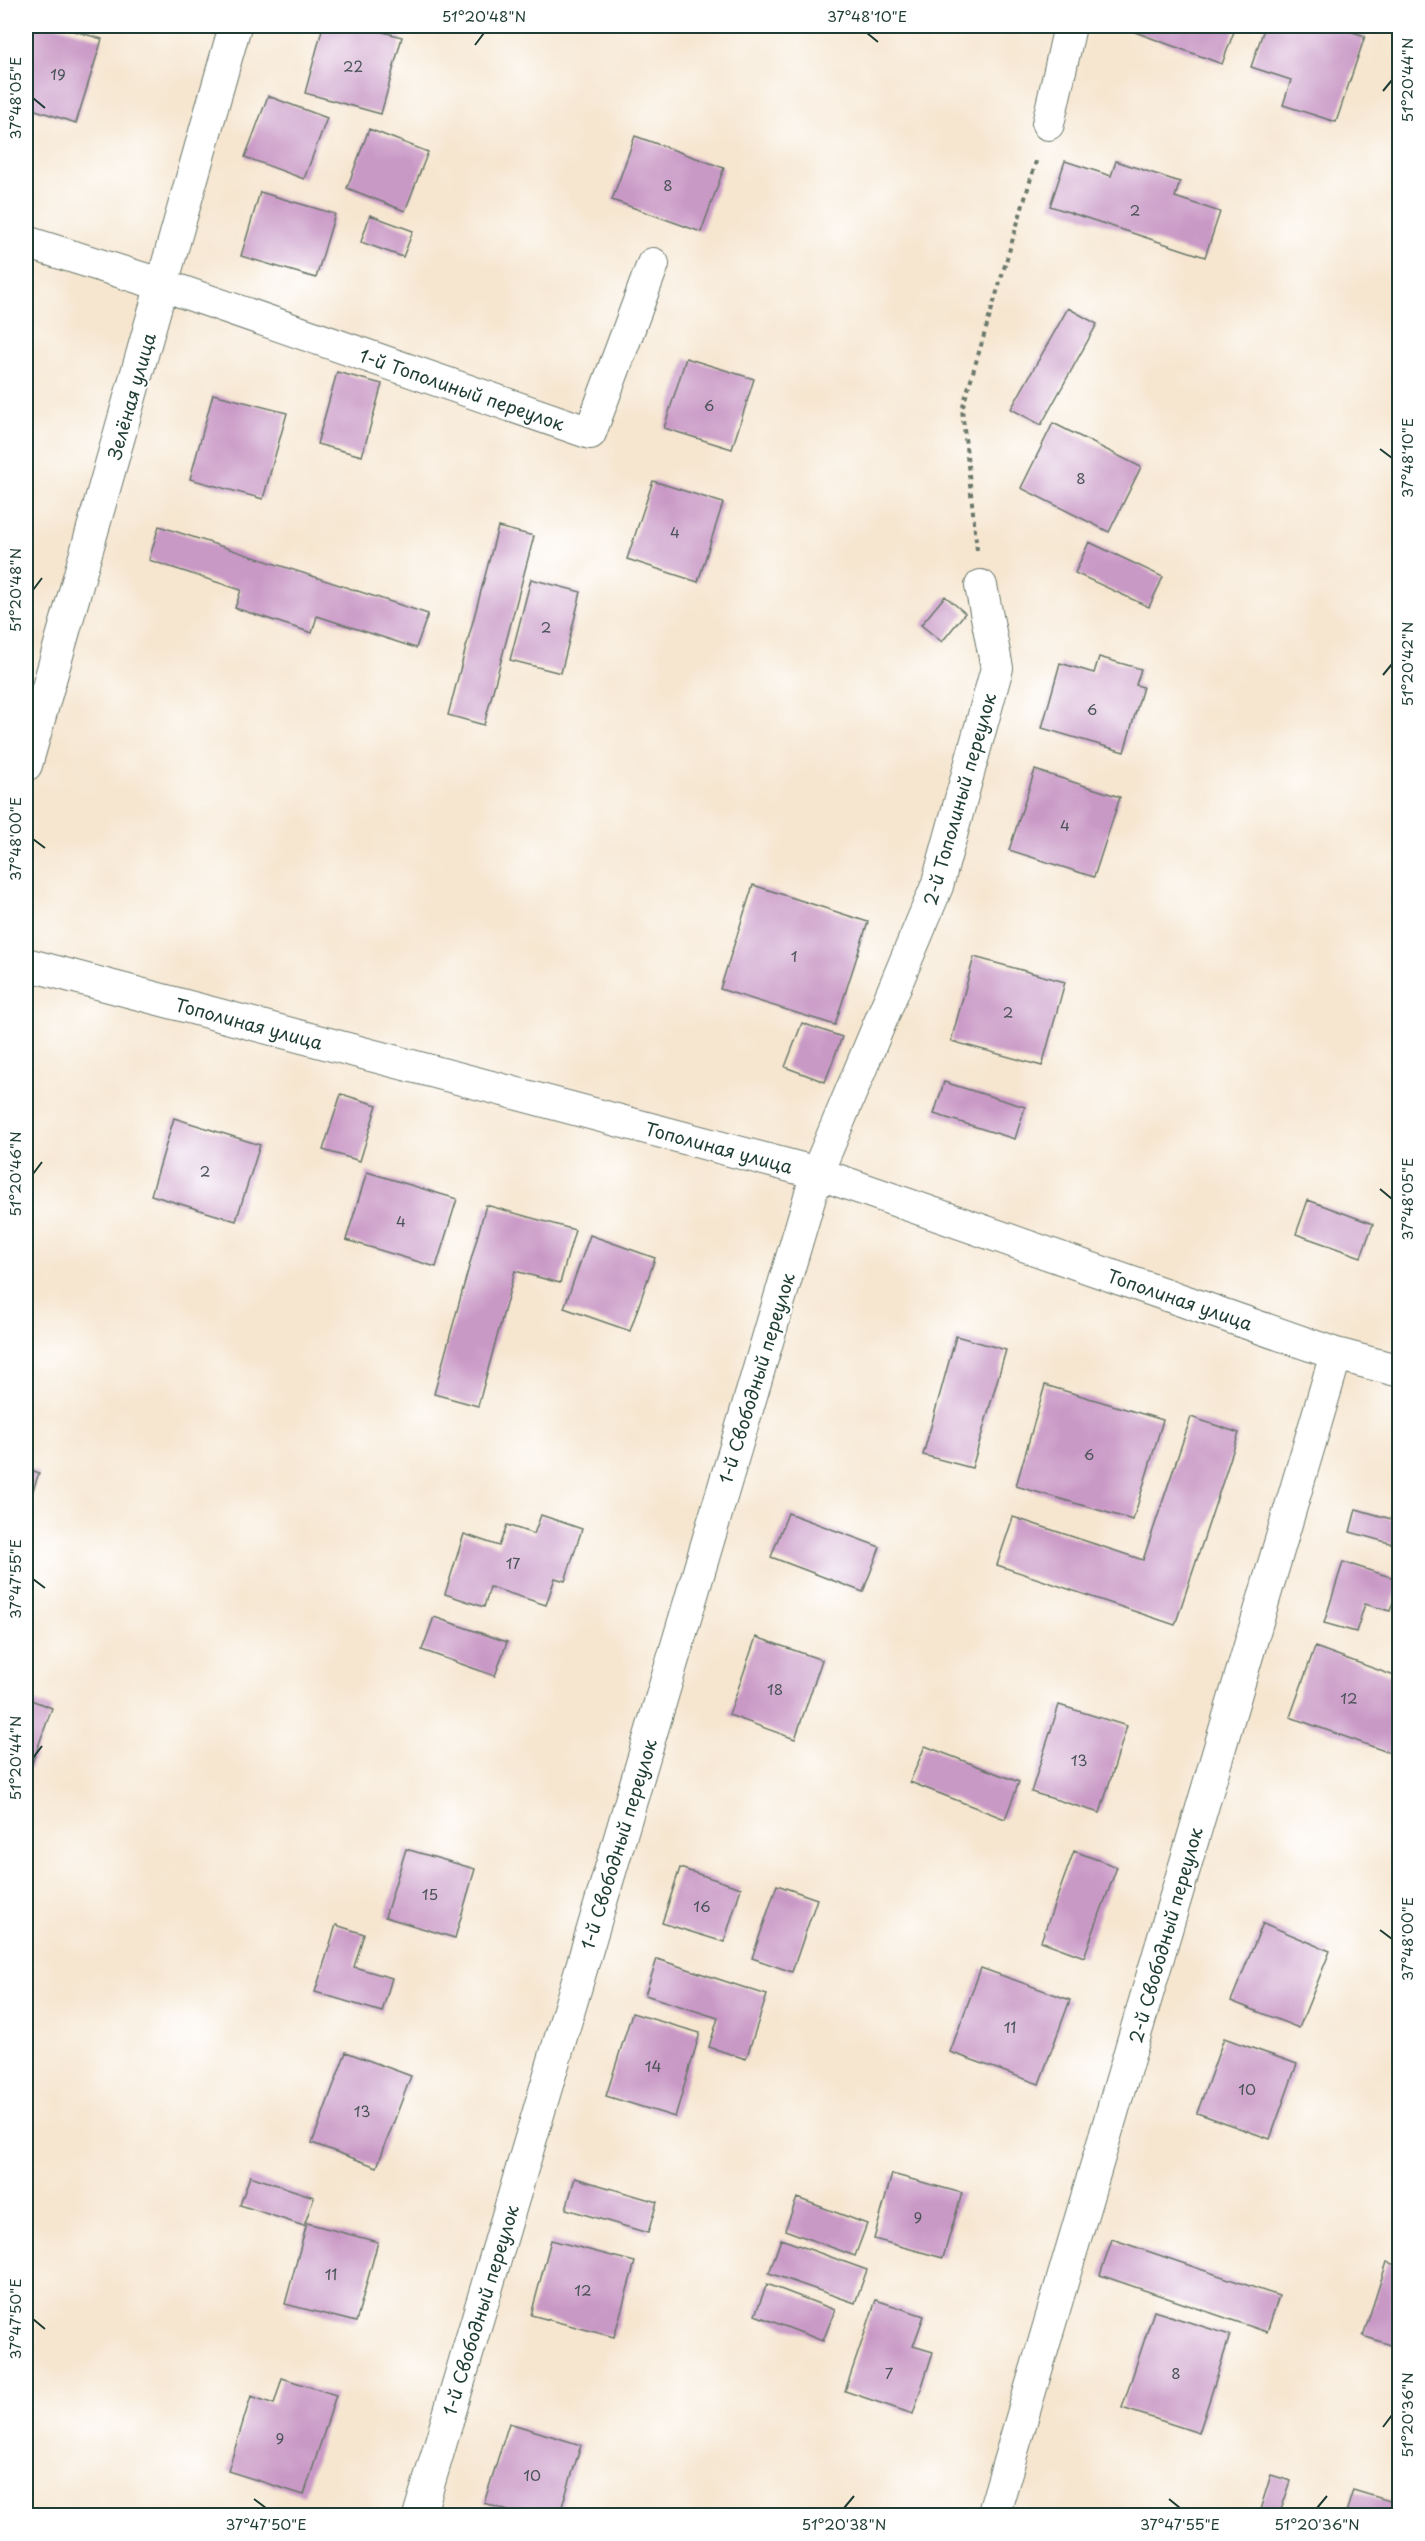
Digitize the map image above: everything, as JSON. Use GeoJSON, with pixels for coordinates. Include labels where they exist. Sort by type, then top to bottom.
{"type":"FeatureCollection","features":[{"type":"Feature","properties":{"kind":"street","name":"Зелёная улица"},"geometry":{"type":"LineString","coordinates":[[26,765],[235,26]]}},
{"type":"Feature","properties":{"kind":"street"},"geometry":{"type":"LineString","coordinates":[[1048,124],[1070,26]]}},
{"type":"Feature","properties":{"kind":"street"},"geometry":{"type":"LineString","coordinates":[[26,242],[163,285]]}},
{"type":"Feature","properties":{"kind":"street","name":"1-й Тополиный переулок"},"geometry":{"type":"LineString","coordinates":[[163,285],[590,433],[652,264]]}},
{"type":"Feature","properties":{"kind":"street","name":"2-й Тополиный переулок"},"geometry":{"type":"LineString","coordinates":[[817,1173],[937,886],[997,668],[981,586]]}},
{"type":"Feature","properties":{"kind":"street","name":"Тополиная улица"},"geometry":{"type":"LineString","coordinates":[[26,964],[817,1173],[1336,1354],[1400,1371]]}},
{"type":"Feature","properties":{"kind":"street","name":"1-й Свободный переулок"},"geometry":{"type":"LineString","coordinates":[[419,2516],[817,1173]]}},
{"type":"Feature","properties":{"kind":"street","name":"2-й Свободный переулок"},"geometry":{"type":"LineString","coordinates":[[993,2516],[1336,1354]]}},
{"type":"Feature","properties":{"kind":"path"},"geometry":{"type":"LineString","coordinates":[[981,586],[962,409],[1048,124]]}},
{"type":"Feature","properties":{"kind":"building"},"geometry":{"type":"Polygon","coordinates":[[[26,26],[57,26],[102,39],[76,123],[26,107],[26,26]]]}},
{"type":"Feature","properties":{"kind":"building"},"geometry":{"type":"Polygon","coordinates":[[[323,26],[360,26],[402,37],[381,114],[305,93],[323,26]]]}},
{"type":"Feature","properties":{"kind":"building"},"geometry":{"type":"Polygon","coordinates":[[[1125,26],[1236,26],[1222,64],[1124,28],[1125,26]]]}},
{"type":"Feature","properties":{"kind":"building"},"geometry":{"type":"Polygon","coordinates":[[[1265,26],[1334,26],[1365,36],[1336,122],[1283,105],[1291,80],[1251,67],[1265,26]]]}},
{"type":"Feature","properties":{"kind":"building"},"geometry":{"type":"Polygon","coordinates":[[[268,96],[327,118],[304,179],[245,157],[268,96]]]}},
{"type":"Feature","properties":{"kind":"building"},"geometry":{"type":"Polygon","coordinates":[[[369,129],[428,152],[405,211],[347,188],[369,129]]]}},
{"type":"Feature","properties":{"kind":"building"},"geometry":{"type":"Polygon","coordinates":[[[635,136],[724,168],[701,232],[612,200],[635,136]]]}},
{"type":"Feature","properties":{"kind":"building"},"geometry":{"type":"Polygon","coordinates":[[[1065,161],[1111,176],[1116,161],[1180,182],[1175,197],[1220,212],[1205,257],[1050,206],[1065,161]]]}},
{"type":"Feature","properties":{"kind":"building"},"geometry":{"type":"Polygon","coordinates":[[[260,192],[335,214],[316,278],[241,256],[260,192]]]}},
{"type":"Feature","properties":{"kind":"building"},"geometry":{"type":"Polygon","coordinates":[[[370,215],[413,231],[403,257],[361,242],[370,215]]]}},
{"type":"Feature","properties":{"kind":"building"},"geometry":{"type":"Polygon","coordinates":[[[1068,308],[1097,324],[1041,425],[1011,409],[1068,308]]]}},
{"type":"Feature","properties":{"kind":"building"},"geometry":{"type":"Polygon","coordinates":[[[686,358],[754,379],[732,449],[664,428],[686,358]]]}},
{"type":"Feature","properties":{"kind":"building"},"geometry":{"type":"Polygon","coordinates":[[[337,372],[382,384],[362,456],[317,444],[337,372]]]}},
{"type":"Feature","properties":{"kind":"building"},"geometry":{"type":"Polygon","coordinates":[[[213,394],[287,413],[263,499],[190,479],[213,394]]]}},
{"type":"Feature","properties":{"kind":"building"},"geometry":{"type":"Polygon","coordinates":[[[1053,423],[1141,467],[1109,532],[1021,488],[1053,423]]]}},
{"type":"Feature","properties":{"kind":"building"},"geometry":{"type":"Polygon","coordinates":[[[653,481],[723,503],[698,582],[627,559],[653,481]]]}},
{"type":"Feature","properties":{"kind":"building"},"geometry":{"type":"Polygon","coordinates":[[[159,526],[428,614],[416,648],[317,616],[312,633],[235,608],[241,590],[149,560],[159,526]]]}},
{"type":"Feature","properties":{"kind":"building"},"geometry":{"type":"Polygon","coordinates":[[[498,527],[534,536],[484,725],[448,715],[498,527]]]}},
{"type":"Feature","properties":{"kind":"building"},"geometry":{"type":"Polygon","coordinates":[[[1089,542],[1163,577],[1149,607],[1075,573],[1089,542]]]}},
{"type":"Feature","properties":{"kind":"building"},"geometry":{"type":"Polygon","coordinates":[[[531,579],[581,592],[561,673],[510,660],[531,579]]]}},
{"type":"Feature","properties":{"kind":"building"},"geometry":{"type":"Polygon","coordinates":[[[945,596],[965,613],[942,642],[921,625],[945,596]]]}},
{"type":"Feature","properties":{"kind":"building"},"geometry":{"type":"Polygon","coordinates":[[[1099,657],[1141,669],[1136,685],[1143,687],[1124,752],[1042,728],[1060,663],[1094,673],[1099,657]]]}},
{"type":"Feature","properties":{"kind":"building"},"geometry":{"type":"Polygon","coordinates":[[[1035,770],[1120,797],[1094,877],[1009,850],[1035,770]]]}},
{"type":"Feature","properties":{"kind":"building"},"geometry":{"type":"Polygon","coordinates":[[[753,885],[868,922],[835,1025],[720,989],[753,885]]]}},
{"type":"Feature","properties":{"kind":"building"},"geometry":{"type":"Polygon","coordinates":[[[974,957],[1065,982],[1042,1066],[951,1041],[974,957]]]}},
{"type":"Feature","properties":{"kind":"building"},"geometry":{"type":"Polygon","coordinates":[[[802,1023],[842,1037],[825,1082],[785,1067],[802,1023]]]}},
{"type":"Feature","properties":{"kind":"building"},"geometry":{"type":"Polygon","coordinates":[[[944,1082],[1025,1107],[1015,1139],[934,1114],[944,1082]]]}},
{"type":"Feature","properties":{"kind":"building"},"geometry":{"type":"Polygon","coordinates":[[[341,1094],[377,1105],[360,1161],[323,1150],[341,1094]]]}},
{"type":"Feature","properties":{"kind":"building"},"geometry":{"type":"Polygon","coordinates":[[[174,1118],[260,1145],[236,1221],[151,1195],[174,1118]]]}},
{"type":"Feature","properties":{"kind":"building"},"geometry":{"type":"Polygon","coordinates":[[[367,1172],[457,1199],[436,1267],[346,1240],[367,1172]]]}},
{"type":"Feature","properties":{"kind":"building"},"geometry":{"type":"Polygon","coordinates":[[[1308,1200],[1373,1224],[1361,1257],[1296,1234],[1308,1200]]]}},
{"type":"Feature","properties":{"kind":"building"},"geometry":{"type":"Polygon","coordinates":[[[486,1205],[575,1230],[560,1283],[515,1271],[478,1406],[434,1394],[486,1205]]]}},
{"type":"Feature","properties":{"kind":"building"},"geometry":{"type":"Polygon","coordinates":[[[590,1235],[655,1258],[630,1331],[564,1308],[590,1235]]]}},
{"type":"Feature","properties":{"kind":"building"},"geometry":{"type":"Polygon","coordinates":[[[956,1336],[1006,1350],[972,1468],[923,1455],[956,1336]]]}},
{"type":"Feature","properties":{"kind":"building"},"geometry":{"type":"Polygon","coordinates":[[[1045,1385],[1163,1420],[1133,1520],[1016,1486],[1045,1385]]]}},
{"type":"Feature","properties":{"kind":"building"},"geometry":{"type":"Polygon","coordinates":[[[1191,1417],[1239,1433],[1175,1625],[997,1565],[1013,1517],[1143,1560],[1191,1417]]]}},
{"type":"Feature","properties":{"kind":"building"},"geometry":{"type":"Polygon","coordinates":[[[26,1468],[39,1473],[26,1510],[26,1468]]]}},
{"type":"Feature","properties":{"kind":"building"},"geometry":{"type":"Polygon","coordinates":[[[1400,1507],[1400,1546],[1350,1532],[1356,1509],[1395,1520],[1400,1507]]]}},
{"type":"Feature","properties":{"kind":"building"},"geometry":{"type":"Polygon","coordinates":[[[788,1513],[880,1547],[863,1592],[771,1557],[788,1513]]]}},
{"type":"Feature","properties":{"kind":"building"},"geometry":{"type":"Polygon","coordinates":[[[541,1515],[582,1529],[565,1581],[555,1578],[546,1605],[490,1587],[484,1607],[445,1594],[464,1534],[499,1546],[507,1525],[534,1534],[541,1515]]]}},
{"type":"Feature","properties":{"kind":"building"},"geometry":{"type":"Polygon","coordinates":[[[1343,1562],[1400,1580],[1390,1611],[1365,1604],[1356,1632],[1324,1623],[1343,1562]]]}},
{"type":"Feature","properties":{"kind":"building"},"geometry":{"type":"Polygon","coordinates":[[[434,1617],[507,1642],[495,1676],[422,1650],[434,1617]]]}},
{"type":"Feature","properties":{"kind":"building"},"geometry":{"type":"Polygon","coordinates":[[[756,1637],[822,1660],[795,1739],[729,1715],[756,1637]]]}},
{"type":"Feature","properties":{"kind":"building"},"geometry":{"type":"Polygon","coordinates":[[[1315,1647],[1400,1678],[1400,1737],[1393,1754],[1290,1717],[1315,1647]]]}},
{"type":"Feature","properties":{"kind":"building"},"geometry":{"type":"Polygon","coordinates":[[[26,1698],[52,1708],[30,1769],[26,1768],[26,1698]]]}},
{"type":"Feature","properties":{"kind":"building"},"geometry":{"type":"Polygon","coordinates":[[[1059,1705],[1127,1726],[1100,1813],[1031,1792],[1059,1705]]]}},
{"type":"Feature","properties":{"kind":"building"},"geometry":{"type":"Polygon","coordinates":[[[925,1746],[1019,1782],[1005,1819],[910,1782],[925,1746]]]}},
{"type":"Feature","properties":{"kind":"building"},"geometry":{"type":"Polygon","coordinates":[[[406,1849],[475,1869],[455,1938],[385,1917],[406,1849]]]}},
{"type":"Feature","properties":{"kind":"building"},"geometry":{"type":"Polygon","coordinates":[[[1074,1851],[1117,1867],[1084,1957],[1041,1941],[1074,1851]]]}},
{"type":"Feature","properties":{"kind":"building"},"geometry":{"type":"Polygon","coordinates":[[[680,1868],[741,1888],[724,1942],[662,1923],[680,1868]]]}},
{"type":"Feature","properties":{"kind":"building"},"geometry":{"type":"Polygon","coordinates":[[[777,1885],[817,1899],[792,1972],[752,1958],[777,1885]]]}},
{"type":"Feature","properties":{"kind":"building"},"geometry":{"type":"Polygon","coordinates":[[[1263,1923],[1330,1951],[1299,2028],[1231,2001],[1263,1923]]]}},
{"type":"Feature","properties":{"kind":"building"},"geometry":{"type":"Polygon","coordinates":[[[336,1925],[364,1934],[354,1967],[392,1978],[382,2012],[315,1992],[336,1925]]]}},
{"type":"Feature","properties":{"kind":"building"},"geometry":{"type":"Polygon","coordinates":[[[657,1959],[767,1995],[746,2059],[709,2047],[718,2018],[645,1995],[657,1959]]]}},
{"type":"Feature","properties":{"kind":"building"},"geometry":{"type":"Polygon","coordinates":[[[981,1968],[1070,2000],[1039,2084],[950,2052],[981,1968]]]}},
{"type":"Feature","properties":{"kind":"building"},"geometry":{"type":"Polygon","coordinates":[[[632,2013],[700,2033],[675,2117],[606,2096],[632,2013]]]}},
{"type":"Feature","properties":{"kind":"building"},"geometry":{"type":"Polygon","coordinates":[[[1224,2038],[1297,2064],[1270,2139],[1197,2113],[1224,2038]]]}},
{"type":"Feature","properties":{"kind":"building"},"geometry":{"type":"Polygon","coordinates":[[[346,2052],[411,2076],[377,2167],[312,2143],[346,2052]]]}},
{"type":"Feature","properties":{"kind":"building"},"geometry":{"type":"Polygon","coordinates":[[[892,2174],[962,2193],[943,2258],[874,2239],[892,2174]]]}},
{"type":"Feature","properties":{"kind":"building"},"geometry":{"type":"Polygon","coordinates":[[[250,2176],[314,2197],[304,2226],[240,2205],[250,2176]]]}},
{"type":"Feature","properties":{"kind":"building"},"geometry":{"type":"Polygon","coordinates":[[[575,2178],[657,2202],[648,2233],[566,2209],[575,2178]]]}},
{"type":"Feature","properties":{"kind":"building"},"geometry":{"type":"Polygon","coordinates":[[[797,2198],[867,2224],[855,2256],[785,2230],[797,2198]]]}},
{"type":"Feature","properties":{"kind":"building"},"geometry":{"type":"Polygon","coordinates":[[[307,2223],[378,2242],[356,2322],[285,2304],[307,2223]]]}},
{"type":"Feature","properties":{"kind":"building"},"geometry":{"type":"Polygon","coordinates":[[[781,2239],[867,2270],[855,2303],[769,2273],[781,2239]]]}},
{"type":"Feature","properties":{"kind":"building"},"geometry":{"type":"Polygon","coordinates":[[[1112,2239],[1279,2296],[1267,2332],[1100,2275],[1112,2239]]]}},
{"type":"Feature","properties":{"kind":"building"},"geometry":{"type":"Polygon","coordinates":[[[551,2240],[635,2262],[614,2337],[531,2315],[551,2240]]]}},
{"type":"Feature","properties":{"kind":"building"},"geometry":{"type":"Polygon","coordinates":[[[1387,2262],[1400,2266],[1400,2348],[1363,2336],[1387,2262]]]}},
{"type":"Feature","properties":{"kind":"building"},"geometry":{"type":"Polygon","coordinates":[[[767,2284],[835,2310],[823,2341],[755,2315],[767,2284]]]}},
{"type":"Feature","properties":{"kind":"building"},"geometry":{"type":"Polygon","coordinates":[[[876,2300],[924,2316],[913,2346],[933,2352],[913,2414],[845,2391],[876,2300]]]}},
{"type":"Feature","properties":{"kind":"building"},"geometry":{"type":"Polygon","coordinates":[[[1154,2311],[1230,2335],[1199,2433],[1122,2408],[1154,2311]]]}},
{"type":"Feature","properties":{"kind":"building"},"geometry":{"type":"Polygon","coordinates":[[[282,2378],[336,2395],[304,2495],[228,2471],[251,2396],[274,2404],[282,2378]]]}},
{"type":"Feature","properties":{"kind":"building"},"geometry":{"type":"Polygon","coordinates":[[[509,2423],[581,2445],[559,2516],[523,2516],[484,2503],[509,2423]]]}},
{"type":"Feature","properties":{"kind":"building"},"geometry":{"type":"Polygon","coordinates":[[[1271,2475],[1291,2481],[1279,2516],[1258,2516],[1271,2475]]]}},
{"type":"Feature","properties":{"kind":"building"},"geometry":{"type":"Polygon","coordinates":[[[1353,2490],[1400,2504],[1400,2516],[1345,2516],[1353,2490]]]}}]}
